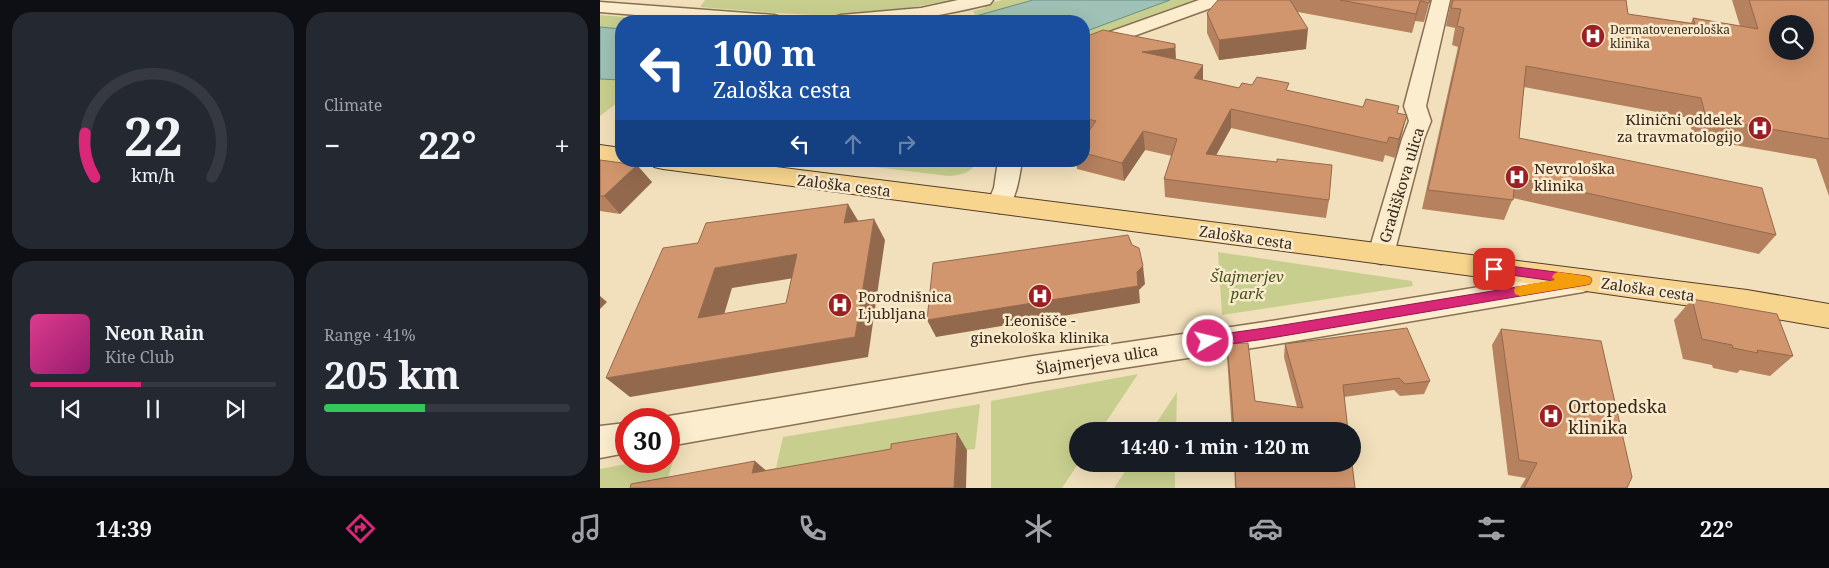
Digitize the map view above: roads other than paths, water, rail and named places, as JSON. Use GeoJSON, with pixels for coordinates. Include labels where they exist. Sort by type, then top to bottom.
{"type":"FeatureCollection","features":[{"type":"Feature","properties":{"kind":"main road"},"geometry":{"type":"LineString","coordinates":[[600,153],[615,155]]}},
{"type":"Feature","properties":{"kind":"main road","name":"Zaloška cesta"},"geometry":{"type":"LineString","coordinates":[[710,167],[1586,280],[1747,302],[1829,316]]}},
{"type":"Feature","properties":{"kind":"street"},"geometry":{"type":"LineString","coordinates":[[956,15],[984,0]]}},
{"type":"Feature","properties":{"kind":"street"},"geometry":{"type":"LineString","coordinates":[[1090,46],[1216,0]]}},
{"type":"Feature","properties":{"kind":"street","name":"Gradiškova ulica"},"geometry":{"type":"LineString","coordinates":[[1381,254],[1413,139],[1420,121],[1416,106],[1442,0]]}},
{"type":"Feature","properties":{"kind":"street"},"geometry":{"type":"LineString","coordinates":[[600,7],[699,15]]}},
{"type":"Feature","properties":{"kind":"street"},"geometry":{"type":"LineString","coordinates":[[999,204],[1006,188],[1009,167]]}},
{"type":"Feature","properties":{"kind":"street","name":"Šlajmerjeva ulica"},"geometry":{"type":"LineString","coordinates":[[680,429],[1004,374],[1265,334],[1586,280]]}},
{"type":"Feature","properties":{"kind":"street"},"geometry":{"type":"LineString","coordinates":[[600,442],[615,440]]}},
{"type":"Feature","properties":{"kind":"water"},"geometry":{"type":"Polygon","coordinates":[[[1033,0],[1170,0],[1090,30],[1090,15],[980,15],[1033,0]]]}},
{"type":"Feature","properties":{"kind":"water"},"geometry":{"type":"Polygon","coordinates":[[[600,27],[615,28],[615,80],[600,79],[600,27]]]}},
{"type":"Feature","properties":{"kind":"place","name":"Dermatovenerološka klinika"},"geometry":{"type":"Point","coordinates":[1593,36]}},
{"type":"Feature","properties":{"kind":"place","name":"Klinični oddelek za travmatologijo"},"geometry":{"type":"Point","coordinates":[1760,128]}},
{"type":"Feature","properties":{"kind":"place","name":"Nevrološka klinika"},"geometry":{"type":"Point","coordinates":[1517,177]}},
{"type":"Feature","properties":{"kind":"place","name":"Leonišče - ginekološka klinika"},"geometry":{"type":"Point","coordinates":[1040,296]}},
{"type":"Feature","properties":{"kind":"place","name":"Porodnišnica Ljubljana"},"geometry":{"type":"Point","coordinates":[840,305]}},
{"type":"Feature","properties":{"kind":"place","name":"Ortopedska klinika"},"geometry":{"type":"Point","coordinates":[1551,416]}},
{"type":"Feature","properties":{"kind":"park label","name":"Šlajmerjev park"},"geometry":{"type":"Point","coordinates":[1247,284]}}]}
